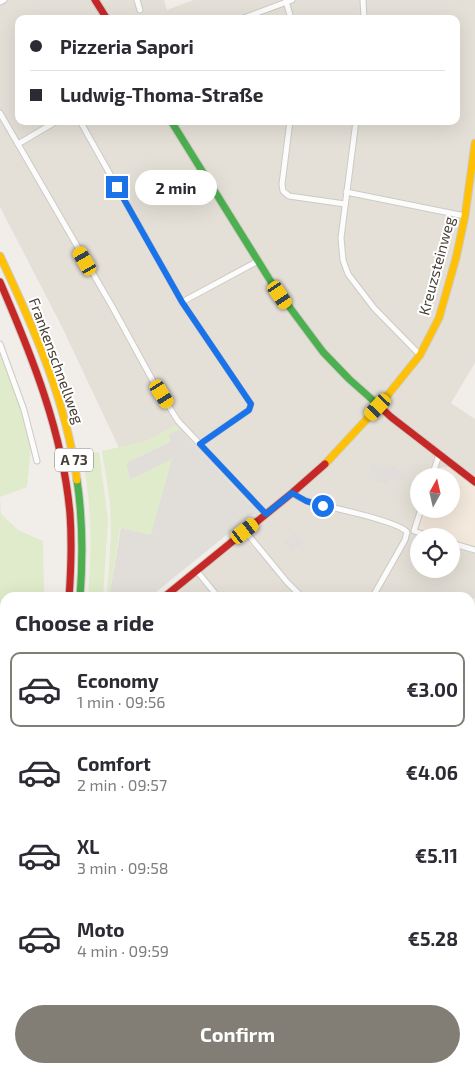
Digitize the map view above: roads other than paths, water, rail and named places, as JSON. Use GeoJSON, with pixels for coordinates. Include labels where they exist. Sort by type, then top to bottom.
{"type":"FeatureCollection","features":[{"type":"Feature","properties":{"kind":"main road"},"geometry":{"type":"LineString","coordinates":[[95,0],[104,15]]}},
{"type":"Feature","properties":{"kind":"main road"},"geometry":{"type":"LineString","coordinates":[[174,125],[258,261],[286,304],[308,333],[332,361],[378,407],[475,482]]}},
{"type":"Feature","properties":{"kind":"main road","name":"Kreuzsteinweg"},"geometry":{"type":"LineString","coordinates":[[170,592],[292,493],[330,459],[378,407],[420,355],[441,313],[465,216],[475,143]]}},
{"type":"Feature","properties":{"kind":"main road","name":"Frankenschnellweg"},"geometry":{"type":"LineString","coordinates":[[0,256],[33,329],[60,404],[73,454],[82,523],[80,592]]}},
{"type":"Feature","properties":{"kind":"main road","name":"Frankenschnellweg"},"geometry":{"type":"LineString","coordinates":[[0,282],[31,354],[44,391],[63,461],[71,524],[69,592]]}},
{"type":"Feature","properties":{"kind":"street"},"geometry":{"type":"LineString","coordinates":[[0,2],[4,0]]}},
{"type":"Feature","properties":{"kind":"street"},"geometry":{"type":"LineString","coordinates":[[137,0],[140,10]]}},
{"type":"Feature","properties":{"kind":"street"},"geometry":{"type":"LineString","coordinates":[[363,0],[364,15]]}},
{"type":"Feature","properties":{"kind":"street"},"geometry":{"type":"LineString","coordinates":[[252,15],[289,1],[290,15]]}},
{"type":"Feature","properties":{"kind":"street"},"geometry":{"type":"LineString","coordinates":[[0,113],[153,381],[178,421],[266,514]]}},
{"type":"Feature","properties":{"kind":"street"},"geometry":{"type":"LineString","coordinates":[[18,144],[51,125]]}},
{"type":"Feature","properties":{"kind":"street"},"geometry":{"type":"LineString","coordinates":[[82,125],[182,302],[251,404],[249,410],[200,444]]}},
{"type":"Feature","properties":{"kind":"street"},"geometry":{"type":"LineString","coordinates":[[289,125],[282,184],[283,190],[289,196],[345,204]]}},
{"type":"Feature","properties":{"kind":"street"},"geometry":{"type":"LineString","coordinates":[[355,125],[340,246],[343,260],[348,274],[361,292],[388,324],[420,355]]}},
{"type":"Feature","properties":{"kind":"street"},"geometry":{"type":"LineString","coordinates":[[346,192],[465,216]]}},
{"type":"Feature","properties":{"kind":"street"},"geometry":{"type":"LineString","coordinates":[[182,302],[258,261]]}},
{"type":"Feature","properties":{"kind":"street"},"geometry":{"type":"LineString","coordinates":[[0,344],[24,410],[37,460]]}},
{"type":"Feature","properties":{"kind":"street"},"geometry":{"type":"LineString","coordinates":[[435,468],[439,454]]}},
{"type":"Feature","properties":{"kind":"street"},"geometry":{"type":"LineString","coordinates":[[292,493],[306,501],[388,523],[403,528],[407,532],[406,540],[376,592]]}},
{"type":"Feature","properties":{"kind":"street"},"geometry":{"type":"LineString","coordinates":[[245,531],[297,592]]}},
{"type":"Feature","properties":{"kind":"street"},"geometry":{"type":"LineString","coordinates":[[460,546],[475,550]]}},
{"type":"Feature","properties":{"kind":"street"},"geometry":{"type":"LineString","coordinates":[[196,570],[214,592]]}}]}
